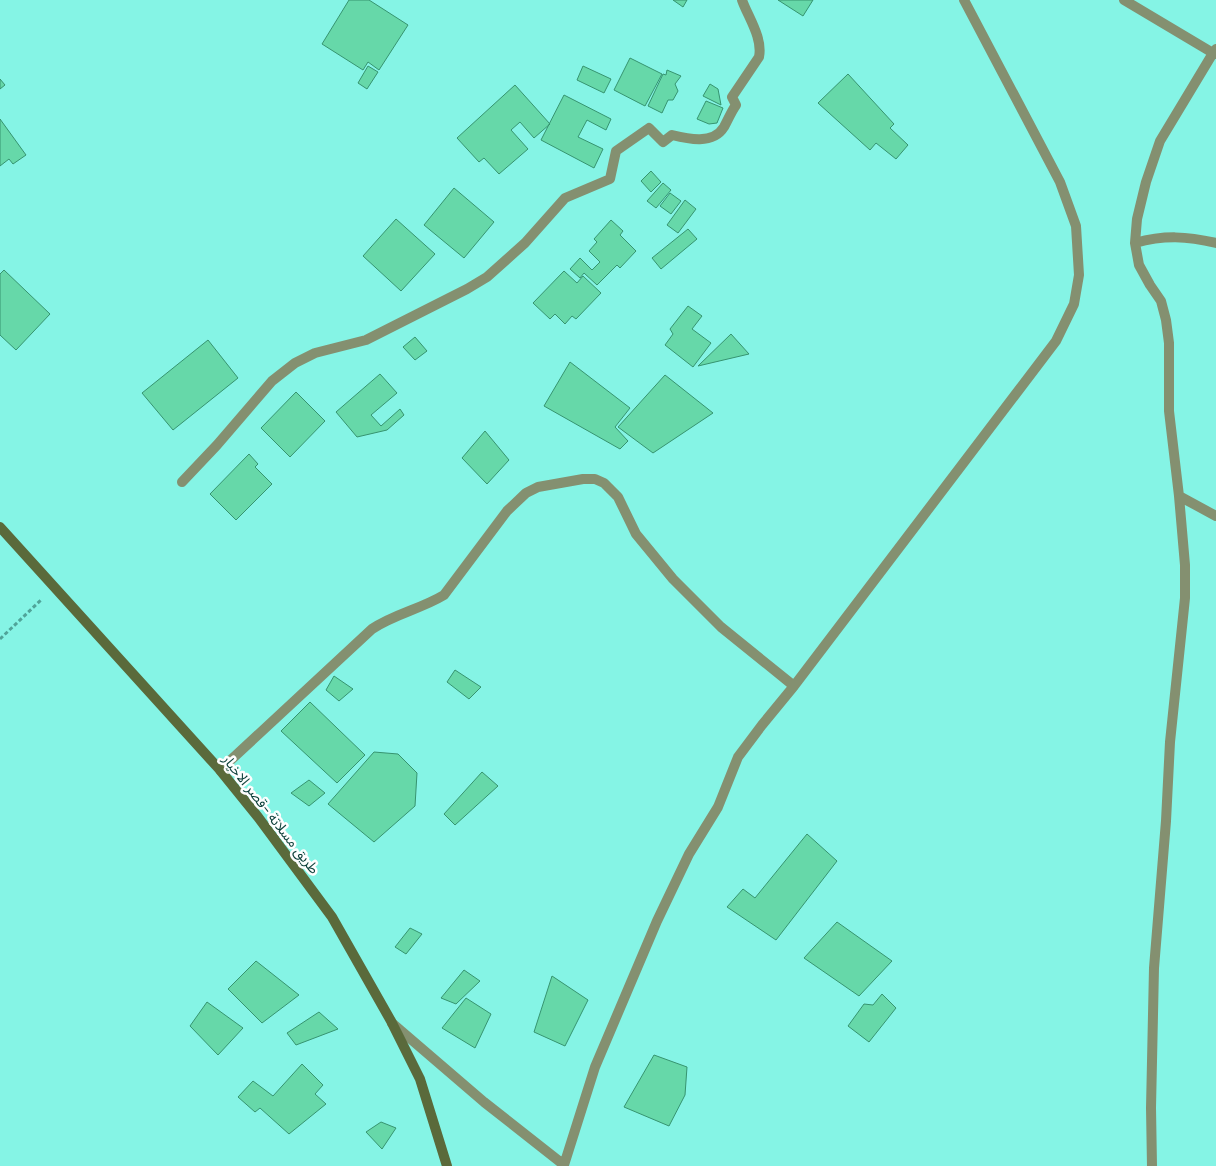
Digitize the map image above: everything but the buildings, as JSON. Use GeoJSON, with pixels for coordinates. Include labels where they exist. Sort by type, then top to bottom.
{"type":"FeatureCollection","features":[{"type":"Feature","properties":{"kind":"main road","name":"طريق مسلاتة -قصر الاخيار"},"geometry":{"type":"LineString","coordinates":[[0,527],[220,770],[258,817],[332,917],[391,1021],[420,1079],[447,1166]]}},
{"type":"Feature","properties":{"kind":"street"},"geometry":{"type":"LineString","coordinates":[[182,482],[218,445],[272,381],[295,363],[315,353],[366,340],[487,277],[525,243],[564,198],[610,179],[616,151],[649,128],[663,142],[672,135],[690,140],[713,137],[723,129],[736,105],[732,97],[759,56],[760,50],[753,26],[742,0]]}},
{"type":"Feature","properties":{"kind":"street"},"geometry":{"type":"LineString","coordinates":[[391,1021],[484,1102],[563,1166],[595,1067],[656,921],[689,854],[718,807],[738,757],[1056,341],[1074,304],[1079,275],[1076,226],[1060,182],[964,0]]}},
{"type":"Feature","properties":{"kind":"street"},"geometry":{"type":"LineString","coordinates":[[1124,0],[1215,52],[1160,141],[1146,182],[1137,219],[1135,243],[1139,265],[1161,302],[1166,320],[1169,343],[1169,411],[1185,565],[1185,598],[1170,742],[1166,821],[1154,968],[1151,1108],[1152,1166]]}},
{"type":"Feature","properties":{"kind":"street"},"geometry":{"type":"LineString","coordinates":[[1135,243],[1154,238],[1170,237],[1184,237],[1216,243]]}},
{"type":"Feature","properties":{"kind":"street"},"geometry":{"type":"LineString","coordinates":[[220,770],[372,629],[385,620],[430,603],[444,595],[507,511],[526,492],[538,487],[583,479],[595,479],[604,483],[618,497],[636,534],[673,579],[721,627],[794,686]]}},
{"type":"Feature","properties":{"kind":"street"},"geometry":{"type":"LineString","coordinates":[[1179,496],[1216,516]]}},
{"type":"Feature","properties":{"kind":"path"},"geometry":{"type":"LineString","coordinates":[[0,639],[54,588]]}}]}
